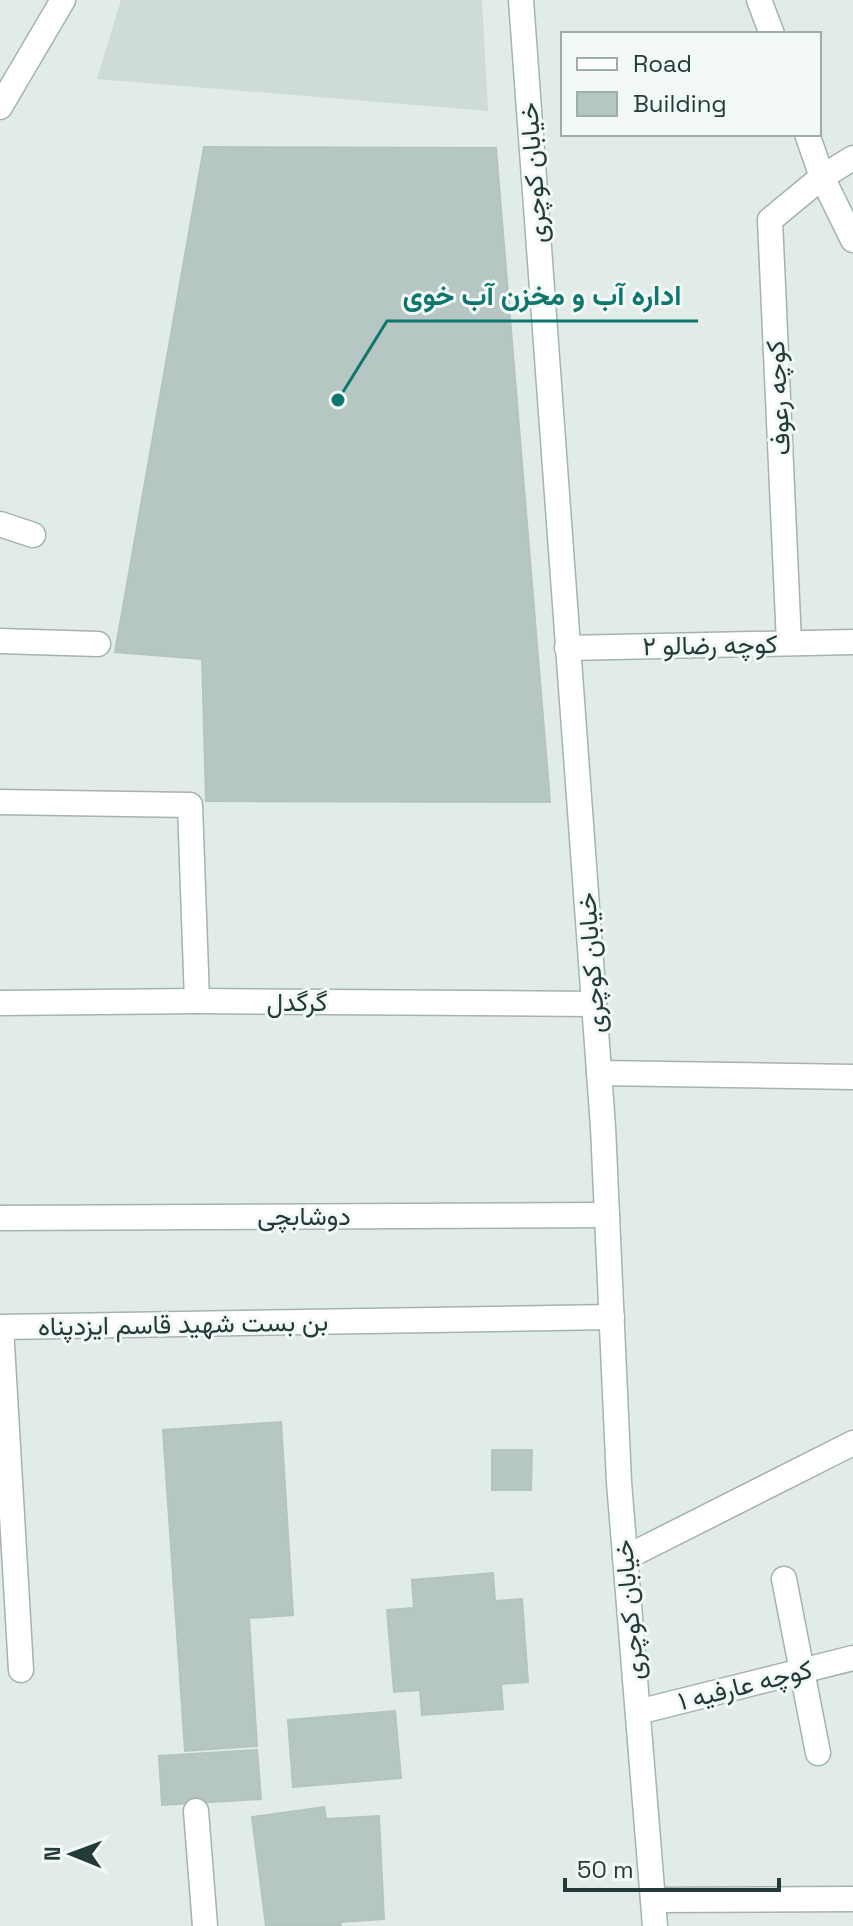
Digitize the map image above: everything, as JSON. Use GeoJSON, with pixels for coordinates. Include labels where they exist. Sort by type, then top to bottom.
{"type":"FeatureCollection","features":[{"type":"Feature","properties":{"kind":"street"},"geometry":{"type":"LineString","coordinates":[[0,107],[63,0]]}},
{"type":"Feature","properties":{"kind":"street","name":"خیابان کوچری"},"geometry":{"type":"LineString","coordinates":[[521,0],[599,1073],[619,1482],[655,1926]]}},
{"type":"Feature","properties":{"kind":"street"},"geometry":{"type":"LineString","coordinates":[[759,0],[771,32]]}},
{"type":"Feature","properties":{"kind":"street"},"geometry":{"type":"LineString","coordinates":[[808,136],[822,177],[853,240]]}},
{"type":"Feature","properties":{"kind":"street"},"geometry":{"type":"LineString","coordinates":[[822,177],[853,158]]}},
{"type":"Feature","properties":{"kind":"street","name":"کوچه رعوف"},"geometry":{"type":"LineString","coordinates":[[789,643],[770,220],[822,177]]}},
{"type":"Feature","properties":{"kind":"street"},"geometry":{"type":"LineString","coordinates":[[0,524],[33,535]]}},
{"type":"Feature","properties":{"kind":"street"},"geometry":{"type":"LineString","coordinates":[[0,641],[98,644]]}},
{"type":"Feature","properties":{"kind":"street","name":"کوچه رضالو ۲"},"geometry":{"type":"LineString","coordinates":[[567,648],[853,642]]}},
{"type":"Feature","properties":{"kind":"street"},"geometry":{"type":"LineString","coordinates":[[0,802],[190,805],[197,1001]]}},
{"type":"Feature","properties":{"kind":"street","name":"گرگدل"},"geometry":{"type":"LineString","coordinates":[[0,1003],[594,1004]]}},
{"type":"Feature","properties":{"kind":"street"},"geometry":{"type":"LineString","coordinates":[[599,1073],[853,1077]]}},
{"type":"Feature","properties":{"kind":"street","name":"دوشابچی"},"geometry":{"type":"LineString","coordinates":[[0,1218],[607,1215]]}},
{"type":"Feature","properties":{"kind":"street","name":"بن بست شهید قاسم ایزدپناه"},"geometry":{"type":"LineString","coordinates":[[21,1670],[1,1327],[612,1317]]}},
{"type":"Feature","properties":{"kind":"street"},"geometry":{"type":"LineString","coordinates":[[625,1558],[853,1443]]}},
{"type":"Feature","properties":{"kind":"street"},"geometry":{"type":"LineString","coordinates":[[784,1579],[818,1753]]}},
{"type":"Feature","properties":{"kind":"street","name":"کوچه عارفیه ۱"},"geometry":{"type":"LineString","coordinates":[[638,1712],[853,1658]]}},
{"type":"Feature","properties":{"kind":"street"},"geometry":{"type":"LineString","coordinates":[[196,1811],[205,1926]]}},
{"type":"Feature","properties":{"kind":"street"},"geometry":{"type":"LineString","coordinates":[[653,1900],[853,1899]]}},
{"type":"Feature","properties":{"kind":"shaded area"},"geometry":{"type":"Polygon","coordinates":[[[121,0],[482,0],[488,111],[97,79],[121,0]]]}},
{"type":"Feature","properties":{"kind":"building"},"geometry":{"type":"Polygon","coordinates":[[[204,147],[496,148],[550,802],[206,801],[202,659],[115,652],[204,147]]]}},
{"type":"Feature","properties":{"kind":"building"},"geometry":{"type":"Polygon","coordinates":[[[281,1422],[293,1615],[249,1618],[257,1746],[185,1751],[163,1430],[281,1422]]]}},
{"type":"Feature","properties":{"kind":"building"},"geometry":{"type":"Polygon","coordinates":[[[492,1450],[532,1450],[531,1490],[492,1490],[492,1450]]]}},
{"type":"Feature","properties":{"kind":"building"},"geometry":{"type":"Polygon","coordinates":[[[493,1573],[495,1601],[522,1599],[528,1682],[501,1684],[503,1709],[422,1715],[420,1690],[394,1692],[387,1610],[414,1608],[412,1580],[493,1573]]]}},
{"type":"Feature","properties":{"kind":"building"},"geometry":{"type":"Polygon","coordinates":[[[395,1711],[401,1778],[293,1787],[288,1720],[395,1711]]]}},
{"type":"Feature","properties":{"kind":"building"},"geometry":{"type":"Polygon","coordinates":[[[257,1750],[261,1799],[162,1805],[159,1756],[257,1750]]]}},
{"type":"Feature","properties":{"kind":"building"},"geometry":{"type":"Polygon","coordinates":[[[324,1807],[326,1819],[379,1816],[384,1919],[340,1922],[341,1926],[266,1926],[252,1817],[324,1807]]]}},
{"type":"Feature","properties":{"kind":"place","name":"اداره آب و مخزن آب خوی"},"geometry":{"type":"Point","coordinates":[338,400]}}]}
